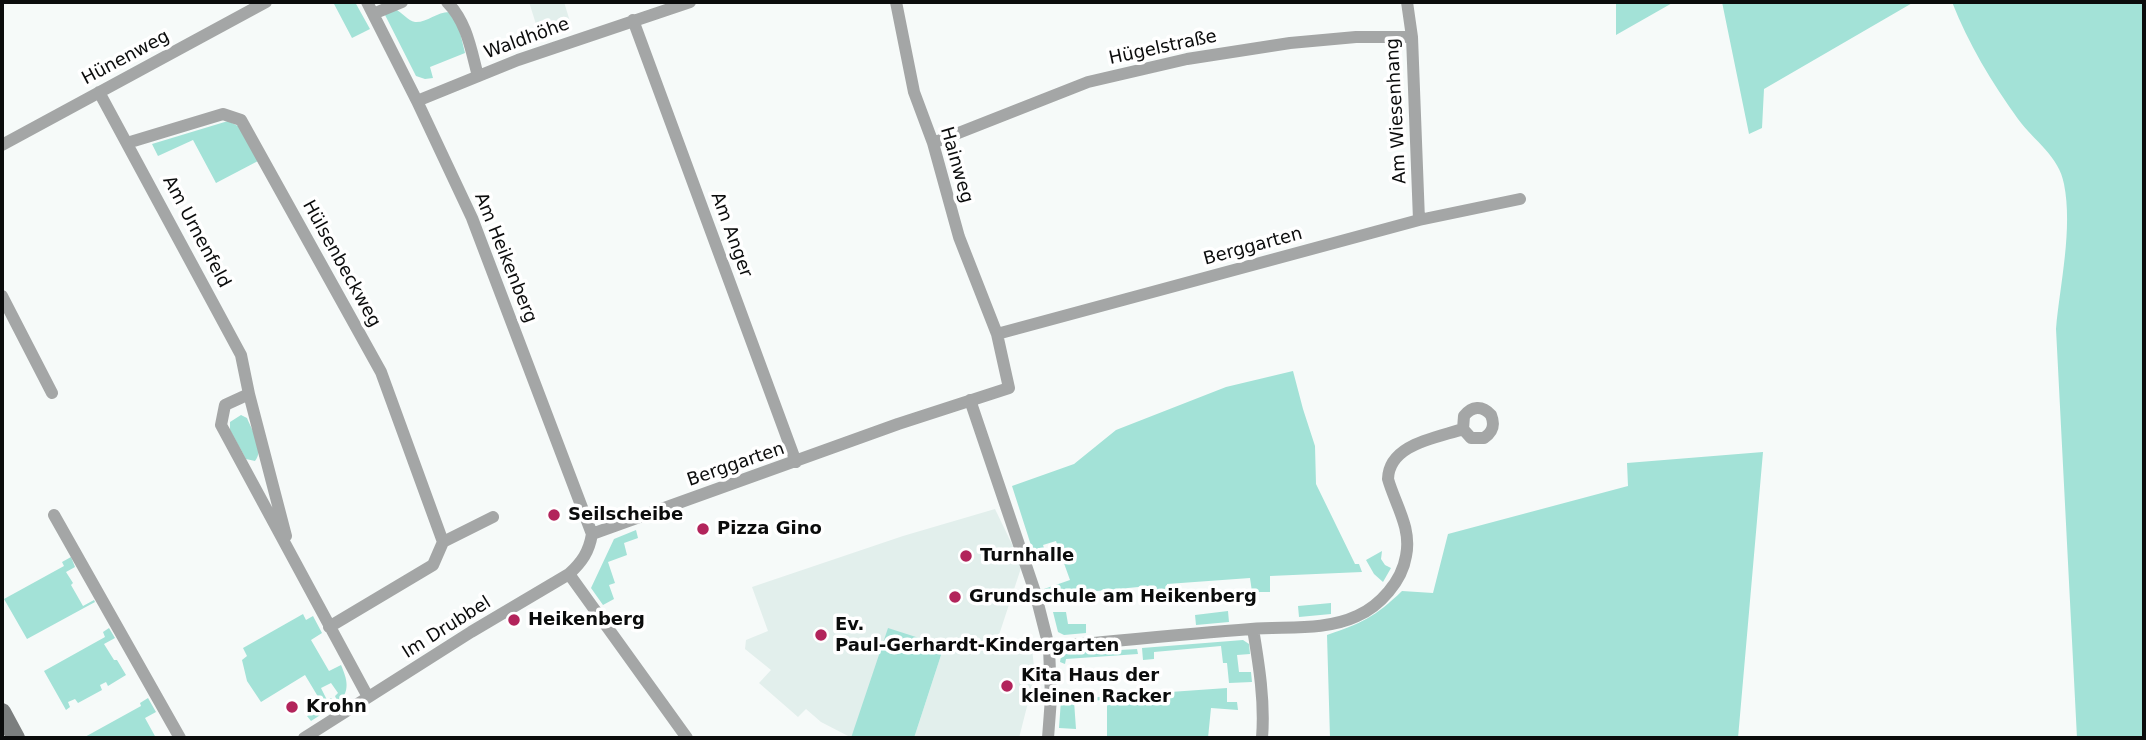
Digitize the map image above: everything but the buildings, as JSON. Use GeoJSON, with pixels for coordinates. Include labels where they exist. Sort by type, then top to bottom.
{"type":"FeatureCollection","features":[{"type":"Feature","properties":{"kind":"street","name":"Hünenweg"},"geometry":{"type":"LineString","coordinates":[[2,145],[266,2]]}},
{"type":"Feature","properties":{"kind":"street","name":"Am Heikenberg"},"geometry":{"type":"LineString","coordinates":[[367,2],[472,218],[592,534]]}},
{"type":"Feature","properties":{"kind":"street"},"geometry":{"type":"LineString","coordinates":[[373,14],[400,2]]}},
{"type":"Feature","properties":{"kind":"street"},"geometry":{"type":"LineString","coordinates":[[447,2],[458,13],[466,32],[478,76]]}},
{"type":"Feature","properties":{"kind":"street","name":"Waldhöhe"},"geometry":{"type":"LineString","coordinates":[[417,101],[518,60],[690,2]]}},
{"type":"Feature","properties":{"kind":"street","name":"Hainweg"},"geometry":{"type":"LineString","coordinates":[[896,2],[915,92],[933,143],[959,237],[997,334],[1009,388],[970,400]]}},
{"type":"Feature","properties":{"kind":"street","name":"Am Wiesenhang"},"geometry":{"type":"LineString","coordinates":[[1407,2],[1412,37],[1419,220]]}},
{"type":"Feature","properties":{"kind":"street","name":"Am Anger"},"geometry":{"type":"LineString","coordinates":[[633,20],[796,462]]}},
{"type":"Feature","properties":{"kind":"street","name":"Hügelstraße"},"geometry":{"type":"LineString","coordinates":[[933,143],[1088,82],[1187,59],[1290,43],[1356,37],[1412,37]]}},
{"type":"Feature","properties":{"kind":"street","name":"Am Urnenfeld"},"geometry":{"type":"LineString","coordinates":[[99,92],[242,355],[249,394],[291,554]]}},
{"type":"Feature","properties":{"kind":"street","name":"Hülsenbeckweg"},"geometry":{"type":"LineString","coordinates":[[127,143],[223,114],[241,120],[382,372],[443,542]]}},
{"type":"Feature","properties":{"kind":"street","name":"Berggarten"},"geometry":{"type":"LineString","coordinates":[[997,334],[1419,220],[1520,199]]}},
{"type":"Feature","properties":{"kind":"street"},"geometry":{"type":"LineString","coordinates":[[2,296],[52,393]]}},
{"type":"Feature","properties":{"kind":"street","name":"Am Urnenfeld"},"geometry":{"type":"LineString","coordinates":[[249,394],[225,405],[221,425],[368,697]]}},
{"type":"Feature","properties":{"kind":"street"},"geometry":{"type":"LineString","coordinates":[[970,400],[1035,592],[1049,648],[1051,698],[1048,738]]}},
{"type":"Feature","properties":{"kind":"street","name":"Berggarten"},"geometry":{"type":"LineString","coordinates":[[592,534],[970,400]]}},
{"type":"Feature","properties":{"kind":"street"},"geometry":{"type":"LineString","coordinates":[[1049,648],[1253,629],[1323,626],[1360,615],[1386,595],[1401,572],[1407,556],[1405,525],[1388,479],[1392,461],[1406,449],[1463,429]]}},
{"type":"Feature","properties":{"kind":"street"},"geometry":{"type":"LineString","coordinates":[[54,515],[180,738]]}},
{"type":"Feature","properties":{"kind":"street"},"geometry":{"type":"LineString","coordinates":[[329,627],[433,565],[443,542],[493,517]]}},
{"type":"Feature","properties":{"kind":"street","name":"Im Drubbel"},"geometry":{"type":"LineString","coordinates":[[304,738],[471,632],[569,574],[580,564],[590,548],[592,534]]}},
{"type":"Feature","properties":{"kind":"street"},"geometry":{"type":"LineString","coordinates":[[569,574],[687,738]]}},
{"type":"Feature","properties":{"kind":"street"},"geometry":{"type":"LineString","coordinates":[[1253,629],[1261,683],[1262,738]]}},
{"type":"Feature","properties":{"kind":"street"},"geometry":{"type":"LineString","coordinates":[[2,712],[16,738]]}},
{"type":"Feature","properties":{"kind":"shaded area"},"geometry":{"type":"Polygon","coordinates":[[[529,2],[564,2],[572,28],[541,40],[529,2]]]}},
{"type":"Feature","properties":{"kind":"shaded area"},"geometry":{"type":"Polygon","coordinates":[[[995,509],[1022,565],[998,638],[1032,649],[1035,675],[1019,738],[914,738],[944,646],[852,738],[821,722],[806,709],[798,717],[759,683],[771,670],[745,649],[746,640],[768,631],[752,587],[903,536],[995,509]]]}},
{"type":"Feature","properties":{"kind":"green space"},"geometry":{"type":"Polygon","coordinates":[[[333,2],[355,2],[370,29],[352,38],[333,2]]]}},
{"type":"Feature","properties":{"kind":"green space"},"geometry":{"type":"Polygon","coordinates":[[[1616,2],[1674,2],[1616,35],[1616,2]]]}},
{"type":"Feature","properties":{"kind":"green space"},"geometry":{"type":"Polygon","coordinates":[[[1722,2],[1914,2],[1764,89],[1762,128],[1749,134],[1722,2]]]}},
{"type":"Feature","properties":{"kind":"green space"},"geometry":{"type":"Polygon","coordinates":[[[1952,2],[2144,2],[2144,738],[2077,738],[2056,329],[2066,238],[2064,184],[2057,165],[2018,119],[1990,77],[1965,33],[1952,2]]]}},
{"type":"Feature","properties":{"kind":"green space"},"geometry":{"type":"Polygon","coordinates":[[[395,9],[415,22],[449,12],[458,24],[465,53],[430,67],[433,78],[416,76],[384,13],[395,9]]]}},
{"type":"Feature","properties":{"kind":"green space"},"geometry":{"type":"Polygon","coordinates":[[[228,121],[238,126],[258,161],[216,183],[193,140],[158,156],[152,144],[228,121]]]}},
{"type":"Feature","properties":{"kind":"green space"},"geometry":{"type":"Polygon","coordinates":[[[1293,371],[1315,446],[1316,484],[1355,564],[1359,564],[1362,572],[1270,576],[1270,592],[1252,592],[1250,578],[1167,584],[1167,599],[1151,601],[1149,586],[1065,594],[1065,603],[1048,604],[1044,589],[1070,580],[1056,541],[1043,545],[1048,560],[1037,564],[1012,486],[1074,464],[1116,430],[1226,387],[1293,371]]]}},
{"type":"Feature","properties":{"kind":"green space"},"geometry":{"type":"Polygon","coordinates":[[[241,415],[247,418],[257,440],[259,451],[255,461],[246,459],[230,430],[230,422],[241,415]]]}},
{"type":"Feature","properties":{"kind":"green space"},"geometry":{"type":"Polygon","coordinates":[[[1763,452],[1738,738],[1330,738],[1327,635],[1367,618],[1402,591],[1433,593],[1448,534],[1628,486],[1627,463],[1763,452]]]}},
{"type":"Feature","properties":{"kind":"green space"},"geometry":{"type":"Polygon","coordinates":[[[636,530],[638,538],[624,543],[627,555],[608,562],[615,583],[609,585],[614,599],[603,605],[591,588],[614,539],[636,530]]]}},
{"type":"Feature","properties":{"kind":"green space"},"geometry":{"type":"Polygon","coordinates":[[[1382,551],[1381,559],[1391,568],[1383,582],[1374,574],[1366,560],[1382,551]]]}},
{"type":"Feature","properties":{"kind":"green space"},"geometry":{"type":"Polygon","coordinates":[[[71,557],[75,567],[66,572],[73,583],[71,585],[83,606],[94,600],[95,602],[27,639],[4,599],[64,566],[62,562],[71,557]]]}},
{"type":"Feature","properties":{"kind":"green space"},"geometry":{"type":"Polygon","coordinates":[[[1331,603],[1331,614],[1299,617],[1298,606],[1331,603]]]}},
{"type":"Feature","properties":{"kind":"green space"},"geometry":{"type":"Polygon","coordinates":[[[1228,611],[1229,622],[1196,625],[1195,615],[1228,611]]]}},
{"type":"Feature","properties":{"kind":"green space"},"geometry":{"type":"Polygon","coordinates":[[[1053,612],[1066,612],[1068,624],[1086,624],[1086,633],[1064,635],[1058,632],[1053,612]]]}},
{"type":"Feature","properties":{"kind":"green space"},"geometry":{"type":"Polygon","coordinates":[[[303,614],[306,620],[313,616],[322,633],[311,640],[329,671],[341,665],[347,685],[345,694],[338,703],[335,696],[338,693],[331,683],[321,688],[327,700],[331,698],[336,705],[311,721],[307,716],[323,705],[305,675],[261,702],[247,681],[242,660],[247,656],[243,648],[303,614]]]}},
{"type":"Feature","properties":{"kind":"green space"},"geometry":{"type":"Polygon","coordinates":[[[109,628],[115,638],[104,644],[126,675],[108,686],[106,682],[100,685],[102,690],[78,703],[75,699],[68,702],[70,707],[66,710],[44,671],[105,637],[103,632],[109,628]]]}},
{"type":"Feature","properties":{"kind":"green space"},"geometry":{"type":"Polygon","coordinates":[[[888,628],[944,646],[914,738],[851,738],[888,628]]]}},
{"type":"Feature","properties":{"kind":"green space"},"geometry":{"type":"Polygon","coordinates":[[[1243,640],[1249,644],[1250,654],[1237,655],[1239,672],[1251,672],[1252,682],[1229,683],[1227,663],[1223,663],[1221,646],[1154,652],[1154,659],[1143,660],[1142,648],[1243,640]]]}},
{"type":"Feature","properties":{"kind":"green space"},"geometry":{"type":"Polygon","coordinates":[[[1137,649],[1138,654],[1066,659],[1065,664],[1060,662],[1061,656],[1067,653],[1137,649]]]}},
{"type":"Feature","properties":{"kind":"green space"},"geometry":{"type":"Polygon","coordinates":[[[1227,688],[1227,702],[1237,702],[1238,710],[1211,708],[1208,738],[1107,738],[1107,700],[1085,701],[1085,698],[1227,688]]]}},
{"type":"Feature","properties":{"kind":"green space"},"geometry":{"type":"Polygon","coordinates":[[[148,698],[156,712],[145,718],[156,738],[83,738],[141,706],[140,703],[148,698]]]}},
{"type":"Feature","properties":{"kind":"green space"},"geometry":{"type":"Polygon","coordinates":[[[1082,698],[1082,701],[1074,701],[1076,729],[1059,728],[1061,700],[1082,698]]]}},
{"type":"Feature","properties":{"kind":"place","name":"Seilscheibe"},"geometry":{"type":"Point","coordinates":[554,515]}},
{"type":"Feature","properties":{"kind":"place","name":"Pizza Gino"},"geometry":{"type":"Point","coordinates":[703,529]}},
{"type":"Feature","properties":{"kind":"place","name":"Turnhalle"},"geometry":{"type":"Point","coordinates":[966,556]}},
{"type":"Feature","properties":{"kind":"place","name":"Grundschule am Heikenberg"},"geometry":{"type":"Point","coordinates":[955,597]}},
{"type":"Feature","properties":{"kind":"place","name":"Heikenberg"},"geometry":{"type":"Point","coordinates":[514,620]}},
{"type":"Feature","properties":{"kind":"place","name":"Ev. Paul-Gerhardt-Kindergarten"},"geometry":{"type":"Point","coordinates":[821,635]}},
{"type":"Feature","properties":{"kind":"place","name":"Kita Haus der kleinen Racker"},"geometry":{"type":"Point","coordinates":[1007,686]}},
{"type":"Feature","properties":{"kind":"place","name":"Krohn"},"geometry":{"type":"Point","coordinates":[292,707]}}]}
